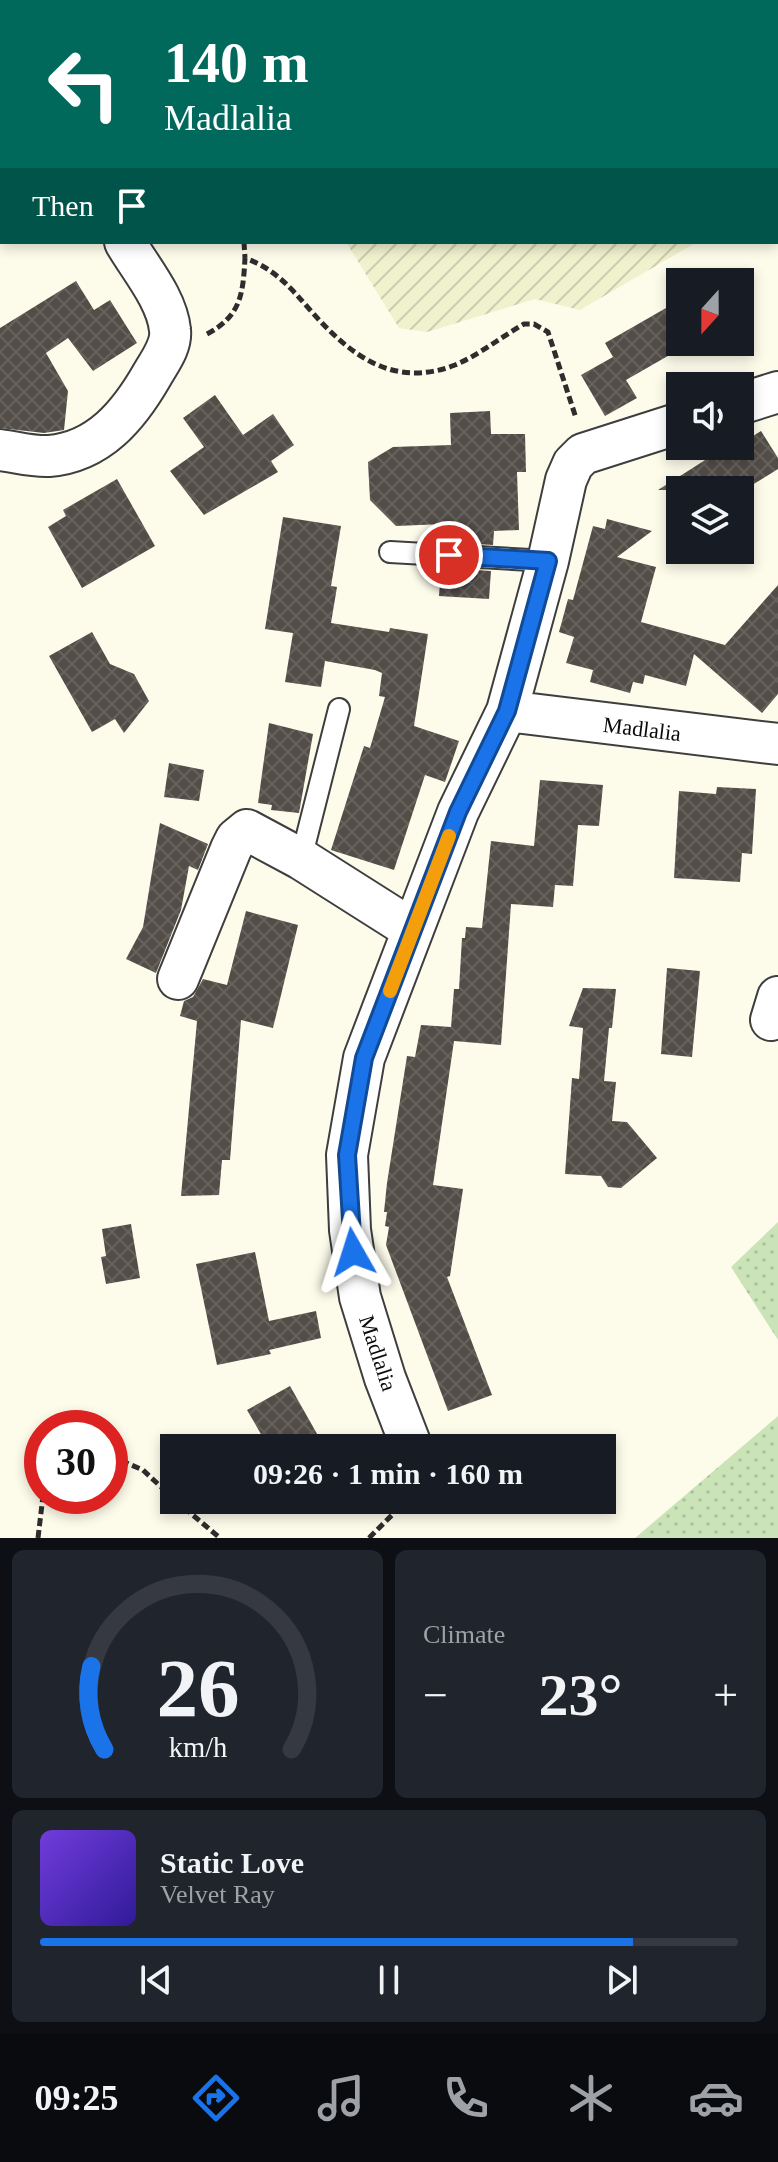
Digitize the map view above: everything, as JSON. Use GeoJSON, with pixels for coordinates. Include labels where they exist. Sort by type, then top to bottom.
{"type":"FeatureCollection","features":[{"type":"Feature","properties":{"kind":"street"},"geometry":{"type":"LineString","coordinates":[[0,450],[47,456],[93,444],[128,412],[142,392],[167,349],[170,331],[162,305],[126,244]]}},
{"type":"Feature","properties":{"kind":"street"},"geometry":{"type":"LineString","coordinates":[[754,400],[778,392]]}},
{"type":"Feature","properties":{"kind":"street"},"geometry":{"type":"LineString","coordinates":[[583,454],[666,427]]}},
{"type":"Feature","properties":{"kind":"street","name":"Madlalia"},"geometry":{"type":"LineString","coordinates":[[407,1434],[385,1378],[360,1297],[350,1230],[347,1155],[364,1058],[458,812],[507,711],[548,561],[566,480],[573,464],[583,454]]}},
{"type":"Feature","properties":{"kind":"street","name":"Madlalia"},"geometry":{"type":"LineString","coordinates":[[507,711],[778,744]]}},
{"type":"Feature","properties":{"kind":"street"},"geometry":{"type":"LineString","coordinates":[[178,979],[236,839],[247,830],[301,859],[413,930]]}},
{"type":"Feature","properties":{"kind":"lane"},"geometry":{"type":"LineString","coordinates":[[390,552],[548,561]]}},
{"type":"Feature","properties":{"kind":"lane"},"geometry":{"type":"LineString","coordinates":[[301,859],[339,709]]}},
{"type":"Feature","properties":{"kind":"path"},"geometry":{"type":"LineString","coordinates":[[170,331],[206,334],[225,325],[240,297],[244,244]]}},
{"type":"Feature","properties":{"kind":"path"},"geometry":{"type":"LineString","coordinates":[[245,258],[266,265],[358,356],[378,367],[417,373],[455,365],[524,324],[542,327],[548,332],[562,371],[583,454]]}},
{"type":"Feature","properties":{"kind":"path"},"geometry":{"type":"LineString","coordinates":[[128,1464],[143,1470],[160,1486]]}},
{"type":"Feature","properties":{"kind":"path"},"geometry":{"type":"LineString","coordinates":[[38,1538],[41,1514]]}},
{"type":"Feature","properties":{"kind":"path"},"geometry":{"type":"LineString","coordinates":[[191,1514],[220,1538]]}},
{"type":"Feature","properties":{"kind":"path"},"geometry":{"type":"LineString","coordinates":[[369,1538],[393,1514]]}},
{"type":"Feature","properties":{"kind":"green space"},"geometry":{"type":"Polygon","coordinates":[[[347,244],[694,244],[580,310],[535,299],[427,332],[399,328],[347,244]]]}},
{"type":"Feature","properties":{"kind":"green space"},"geometry":{"type":"Polygon","coordinates":[[[778,1222],[778,1340],[731,1267],[778,1222]]]}},
{"type":"Feature","properties":{"kind":"green space"},"geometry":{"type":"Polygon","coordinates":[[[778,1416],[778,1538],[635,1538],[778,1416]]]}},
{"type":"Feature","properties":{"kind":"building"},"geometry":{"type":"Polygon","coordinates":[[[76,281],[94,310],[110,300],[137,343],[93,371],[68,338],[46,353],[68,391],[64,430],[44,433],[0,428],[0,328],[76,281]]]}},
{"type":"Feature","properties":{"kind":"building"},"geometry":{"type":"Polygon","coordinates":[[[666,308],[668,356],[626,380],[637,398],[605,416],[581,375],[613,357],[605,343],[666,308]]]}},
{"type":"Feature","properties":{"kind":"building"},"geometry":{"type":"Polygon","coordinates":[[[215,395],[243,435],[273,414],[294,445],[271,461],[278,472],[204,515],[170,471],[204,447],[183,418],[215,395]]]}},
{"type":"Feature","properties":{"kind":"building"},"geometry":{"type":"Polygon","coordinates":[[[490,411],[491,434],[525,434],[526,472],[517,472],[519,530],[494,531],[493,545],[443,542],[444,524],[396,526],[370,500],[368,462],[393,447],[451,445],[450,413],[490,411]]]}},
{"type":"Feature","properties":{"kind":"building"},"geometry":{"type":"Polygon","coordinates":[[[761,431],[778,458],[778,469],[754,484],[754,476],[680,476],[705,460],[754,460],[754,435],[761,431]]]}},
{"type":"Feature","properties":{"kind":"building"},"geometry":{"type":"Polygon","coordinates":[[[117,479],[155,546],[82,588],[48,527],[66,516],[63,510],[117,479]]]}},
{"type":"Feature","properties":{"kind":"building"},"geometry":{"type":"Polygon","coordinates":[[[283,517],[341,526],[331,586],[337,587],[331,623],[389,632],[390,628],[428,634],[414,726],[459,741],[445,782],[425,775],[394,870],[331,850],[364,746],[370,748],[385,697],[379,696],[382,673],[325,661],[321,687],[285,682],[293,633],[265,629],[283,517]]]}},
{"type":"Feature","properties":{"kind":"building"},"geometry":{"type":"Polygon","coordinates":[[[607,519],[652,531],[617,557],[656,567],[641,622],[725,645],[778,585],[778,694],[762,713],[694,654],[686,686],[645,675],[643,684],[633,682],[630,693],[590,682],[593,670],[566,663],[574,637],[559,632],[568,599],[573,600],[593,526],[605,529],[607,519]]]}},
{"type":"Feature","properties":{"kind":"building"},"geometry":{"type":"Polygon","coordinates":[[[441,568],[491,571],[489,599],[439,596],[441,568]]]}},
{"type":"Feature","properties":{"kind":"building"},"geometry":{"type":"Polygon","coordinates":[[[92,632],[110,664],[134,674],[149,701],[124,733],[115,719],[92,732],[49,656],[92,632]]]}},
{"type":"Feature","properties":{"kind":"building"},"geometry":{"type":"Polygon","coordinates":[[[269,723],[313,734],[299,813],[271,810],[272,805],[258,803],[269,723]]]}},
{"type":"Feature","properties":{"kind":"building"},"geometry":{"type":"Polygon","coordinates":[[[169,763],[204,770],[199,801],[164,797],[169,763]]]}},
{"type":"Feature","properties":{"kind":"building"},"geometry":{"type":"Polygon","coordinates":[[[540,780],[603,785],[599,826],[578,825],[573,886],[555,885],[553,907],[511,904],[501,1045],[454,1041],[433,1185],[463,1189],[450,1276],[447,1277],[492,1395],[448,1411],[386,1245],[389,1227],[385,1226],[387,1212],[384,1212],[387,1183],[407,1056],[415,1057],[421,1025],[451,1027],[454,989],[459,989],[462,938],[465,938],[466,927],[482,928],[491,841],[534,846],[540,780]]]}},
{"type":"Feature","properties":{"kind":"building"},"geometry":{"type":"Polygon","coordinates":[[[717,787],[756,789],[752,854],[742,853],[740,882],[674,878],[679,791],[716,794],[717,787]]]}},
{"type":"Feature","properties":{"kind":"building"},"geometry":{"type":"Polygon","coordinates":[[[160,823],[208,844],[198,870],[189,866],[181,910],[156,973],[126,959],[143,927],[160,823]]]}},
{"type":"Feature","properties":{"kind":"building"},"geometry":{"type":"Polygon","coordinates":[[[246,911],[298,925],[273,1028],[241,1020],[230,1160],[222,1160],[219,1195],[181,1196],[197,1021],[180,1016],[184,1001],[193,997],[203,979],[227,985],[246,911]]]}},
{"type":"Feature","properties":{"kind":"building"},"geometry":{"type":"Polygon","coordinates":[[[667,968],[700,971],[692,1057],[661,1054],[667,968]]]}},
{"type":"Feature","properties":{"kind":"building"},"geometry":{"type":"Polygon","coordinates":[[[583,988],[616,989],[604,1081],[616,1082],[612,1121],[627,1122],[657,1158],[621,1188],[608,1187],[601,1176],[565,1174],[572,1078],[579,1079],[583,1028],[569,1026],[583,988]]]}},
{"type":"Feature","properties":{"kind":"building"},"geometry":{"type":"Polygon","coordinates":[[[131,1224],[140,1278],[106,1284],[101,1257],[106,1256],[102,1229],[131,1224]]]}},
{"type":"Feature","properties":{"kind":"building"},"geometry":{"type":"Polygon","coordinates":[[[255,1252],[269,1321],[316,1311],[321,1338],[269,1350],[271,1354],[217,1365],[196,1264],[255,1252]]]}},
{"type":"Feature","properties":{"kind":"building"},"geometry":{"type":"Polygon","coordinates":[[[290,1386],[317,1434],[261,1434],[247,1410],[290,1386]]]}},
{"type":"Feature","properties":{"kind":"slow traffic"},"geometry":{"type":"LineString","coordinates":[[390,991],[449,836]]}},
{"type":"Feature","properties":{"kind":"route"},"geometry":{"type":"LineString","coordinates":[[353,1252],[347,1155],[364,1058],[458,812],[507,711],[548,561],[449,555]]}}]}
